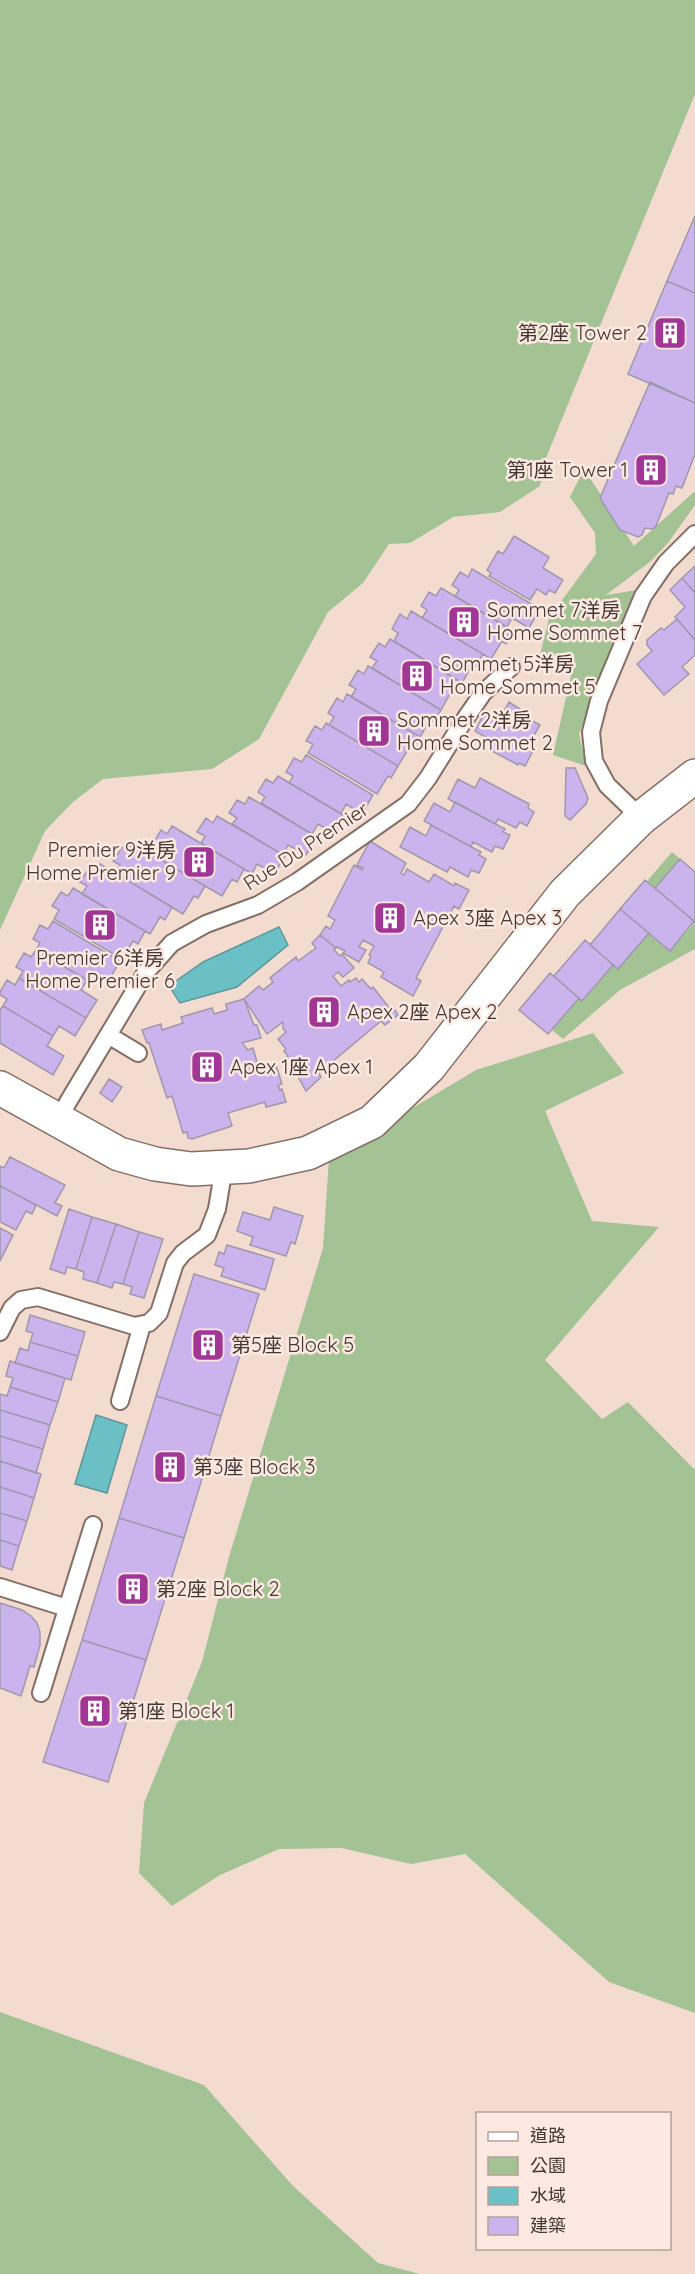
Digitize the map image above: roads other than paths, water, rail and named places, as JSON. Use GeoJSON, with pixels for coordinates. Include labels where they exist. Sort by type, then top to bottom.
{"type":"FeatureCollection","features":[{"type":"Feature","properties":{"kind":"street"},"geometry":{"type":"LineString","coordinates":[[0,1088],[63,1112],[119,1154],[155,1164],[191,1169],[249,1166],[308,1153],[372,1122],[429,1067],[566,893],[641,818],[695,776]]}},
{"type":"Feature","properties":{"kind":"lane"},"geometry":{"type":"LineString","coordinates":[[641,818],[607,785],[594,761],[591,732],[599,701],[643,596],[666,563],[695,534]]}},
{"type":"Feature","properties":{"kind":"lane","name":"Rue Du Premier"},"geometry":{"type":"LineString","coordinates":[[63,1112],[146,972],[172,943],[206,924],[258,905],[297,882],[408,804],[428,778],[483,693],[511,667]]}},
{"type":"Feature","properties":{"kind":"lane"},"geometry":{"type":"LineString","coordinates":[[108,1035],[138,1053]]}},
{"type":"Feature","properties":{"kind":"lane"},"geometry":{"type":"LineString","coordinates":[[0,1332],[12,1308],[21,1300],[38,1297],[134,1326],[149,1323],[159,1313],[175,1263],[183,1253],[207,1235],[217,1209],[224,1167]]}},
{"type":"Feature","properties":{"kind":"lane"},"geometry":{"type":"LineString","coordinates":[[120,1401],[142,1325]]}},
{"type":"Feature","properties":{"kind":"lane"},"geometry":{"type":"LineString","coordinates":[[41,1693],[93,1525]]}},
{"type":"Feature","properties":{"kind":"lane"},"geometry":{"type":"LineString","coordinates":[[0,1587],[67,1608]]}},
{"type":"Feature","properties":{"kind":"water"},"geometry":{"type":"Polygon","coordinates":[[[279,927],[288,945],[237,987],[180,1003],[169,986],[203,962],[279,927]]]}},
{"type":"Feature","properties":{"kind":"water"},"geometry":{"type":"Polygon","coordinates":[[[96,1415],[127,1425],[107,1493],[75,1484],[96,1415]]]}},
{"type":"Feature","properties":{"kind":"place","name":"第2座 Tower 2"},"geometry":{"type":"Point","coordinates":[670,333]}},
{"type":"Feature","properties":{"kind":"place","name":"第1座 Tower 1"},"geometry":{"type":"Point","coordinates":[651,470]}},
{"type":"Feature","properties":{"kind":"place","name":"Sommet 7洋房 Home Sommet 7"},"geometry":{"type":"Point","coordinates":[464,622]}},
{"type":"Feature","properties":{"kind":"place","name":"Sommet 5洋房 Home Sommet 5"},"geometry":{"type":"Point","coordinates":[417,676]}},
{"type":"Feature","properties":{"kind":"place","name":"Sommet 2洋房 Home Sommet 2"},"geometry":{"type":"Point","coordinates":[374,731]}},
{"type":"Feature","properties":{"kind":"place","name":"Premier 9洋房 Home Premier 9"},"geometry":{"type":"Point","coordinates":[199,862]}},
{"type":"Feature","properties":{"kind":"place","name":"Apex 3座 Apex 3"},"geometry":{"type":"Point","coordinates":[390,918]}},
{"type":"Feature","properties":{"kind":"place","name":"Premier 6洋房 Home Premier 6"},"geometry":{"type":"Point","coordinates":[100,925]}},
{"type":"Feature","properties":{"kind":"place","name":"Apex 2座 Apex 2"},"geometry":{"type":"Point","coordinates":[324,1012]}},
{"type":"Feature","properties":{"kind":"place","name":"Apex 1座 Apex 1"},"geometry":{"type":"Point","coordinates":[207,1067]}},
{"type":"Feature","properties":{"kind":"place","name":"第5座 Block 5"},"geometry":{"type":"Point","coordinates":[208,1345]}},
{"type":"Feature","properties":{"kind":"place","name":"第3座 Block 3"},"geometry":{"type":"Point","coordinates":[170,1467]}},
{"type":"Feature","properties":{"kind":"place","name":"第2座 Block 2"},"geometry":{"type":"Point","coordinates":[133,1589]}},
{"type":"Feature","properties":{"kind":"place","name":"第1座 Block 1"},"geometry":{"type":"Point","coordinates":[95,1711]}}]}
